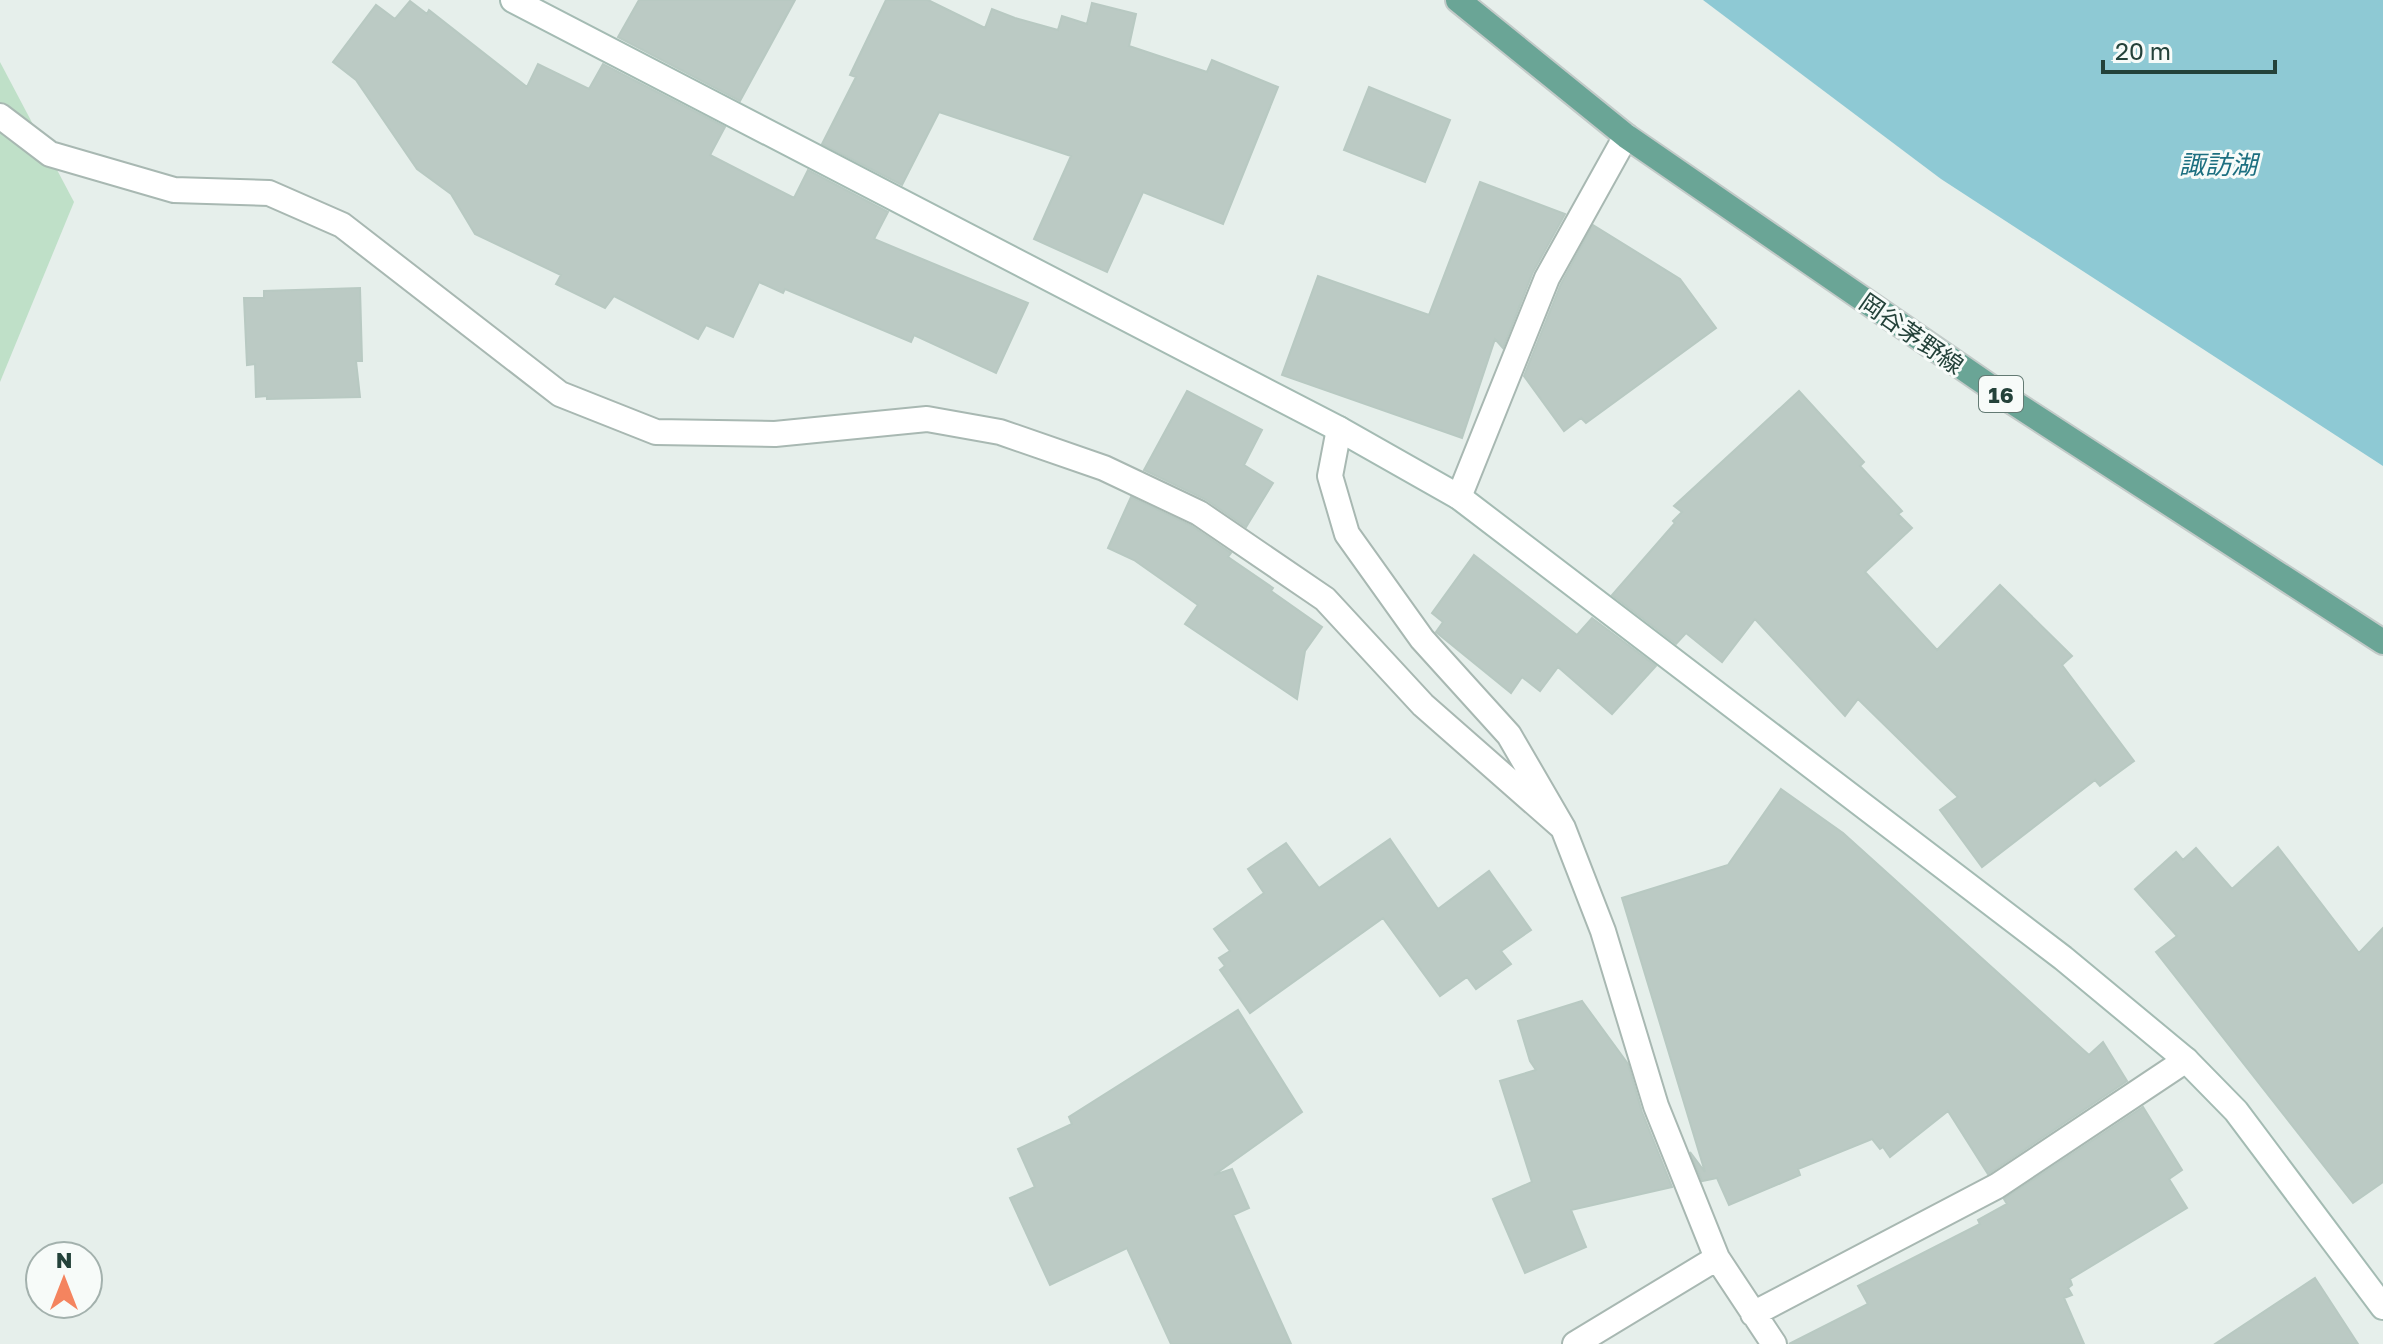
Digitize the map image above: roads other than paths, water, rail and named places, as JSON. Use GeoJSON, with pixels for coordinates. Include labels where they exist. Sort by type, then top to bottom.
{"type":"FeatureCollection","features":[{"type":"Feature","properties":{"kind":"main road","name":"岡谷茅野線"},"geometry":{"type":"LineString","coordinates":[[1458,0],[1626,136],[2011,401],[2383,642]]}},
{"type":"Feature","properties":{"kind":"street"},"geometry":{"type":"LineString","coordinates":[[513,0],[1339,429],[1459,497],[2063,958],[2186,1060],[2236,1111],[2383,1307]]}},
{"type":"Feature","properties":{"kind":"street"},"geometry":{"type":"LineString","coordinates":[[0,116],[50,154],[174,190],[269,193],[342,225],[560,394],[656,432],[775,434],[927,419],[1000,432],[1104,468],[1199,513],[1325,599],[1423,705],[1563,828]]}},
{"type":"Feature","properties":{"kind":"street"},"geometry":{"type":"LineString","coordinates":[[1459,497],[1547,278],[1626,136]]}},
{"type":"Feature","properties":{"kind":"street"},"geometry":{"type":"LineString","coordinates":[[1339,429],[1330,476],[1347,534],[1422,639],[1509,735],[1563,828],[1603,931],[1656,1106],[1717,1258],[1774,1344]]}},
{"type":"Feature","properties":{"kind":"street"},"geometry":{"type":"LineString","coordinates":[[1753,1314],[1997,1186],[2186,1060]]}},
{"type":"Feature","properties":{"kind":"street"},"geometry":{"type":"LineString","coordinates":[[1575,1344],[1717,1258]]}},
{"type":"Feature","properties":{"kind":"water","name":"諏訪湖"},"geometry":{"type":"Polygon","coordinates":[[[1703,0],[2383,0],[2383,466],[1941,179],[1703,0]]]}}]}
